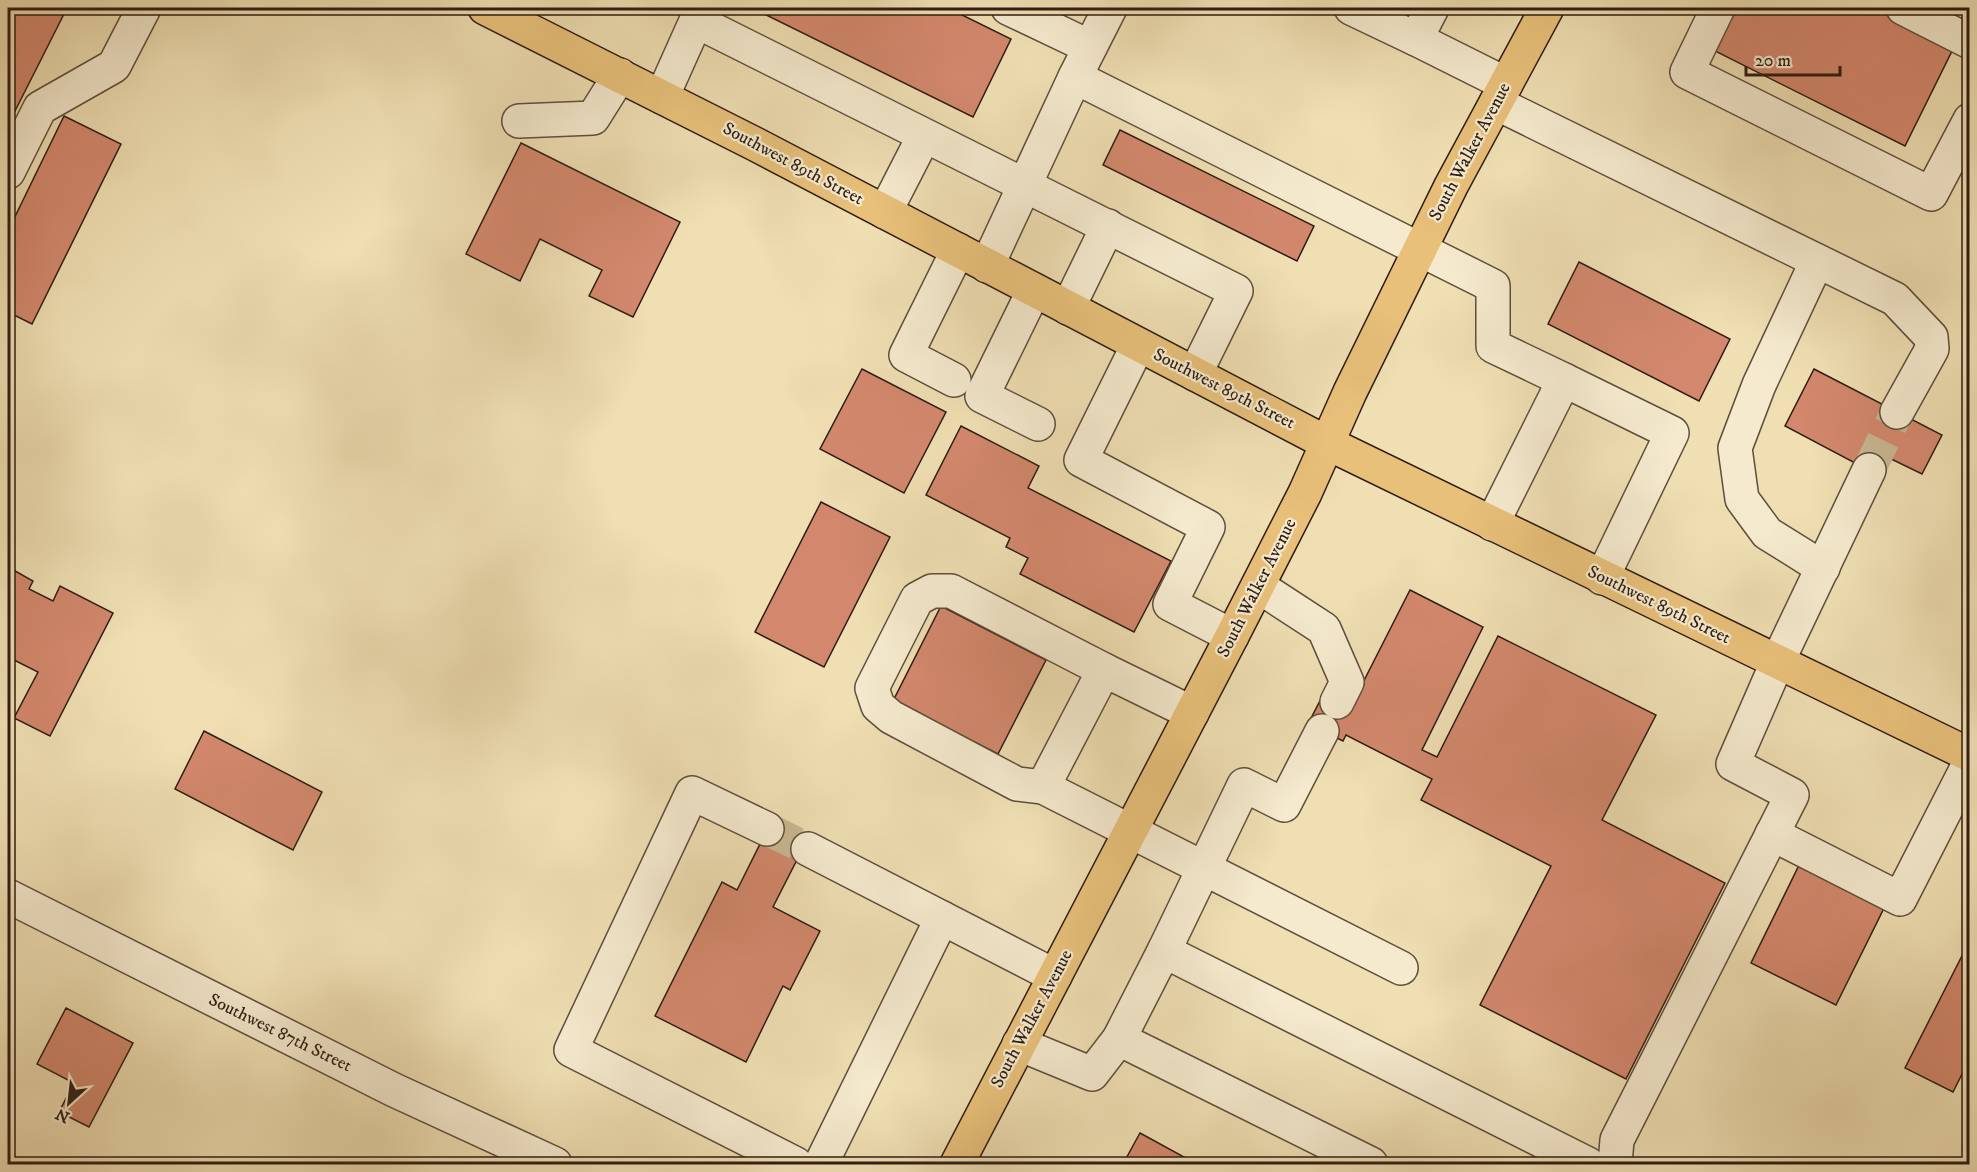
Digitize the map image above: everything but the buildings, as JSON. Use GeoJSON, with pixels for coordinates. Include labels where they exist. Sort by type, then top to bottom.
{"type":"FeatureCollection","features":[{"type":"Feature","properties":{"kind":"main road","name":"Southwest 89th Street"},"geometry":{"type":"LineString","coordinates":[[485,8],[620,75],[1327,443],[1970,755]]}},
{"type":"Feature","properties":{"kind":"main road","name":"South Walker Avenue"},"geometry":{"type":"LineString","coordinates":[[957,1164],[1233,636],[1305,494],[1327,443],[1420,250],[1547,8]]}},
{"type":"Feature","properties":{"kind":"street"},"geometry":{"type":"LineString","coordinates":[[8,172],[40,108],[114,66],[144,8]]}},
{"type":"Feature","properties":{"kind":"street"},"geometry":{"type":"LineString","coordinates":[[1008,8],[1090,47]]}},
{"type":"Feature","properties":{"kind":"street"},"geometry":{"type":"LineString","coordinates":[[987,266],[1075,77],[1110,8]]}},
{"type":"Feature","properties":{"kind":"street"},"geometry":{"type":"LineString","coordinates":[[1351,8],[1416,39],[1501,93],[1817,261],[1895,298],[1931,338],[1932,349],[1897,412]]}},
{"type":"Feature","properties":{"kind":"street"},"geometry":{"type":"LineString","coordinates":[[1416,39],[1432,8]]}},
{"type":"Feature","properties":{"kind":"street"},"geometry":{"type":"LineString","coordinates":[[1718,8],[1687,72],[1931,194],[1970,120]]}},
{"type":"Feature","properties":{"kind":"street"},"geometry":{"type":"LineString","coordinates":[[1903,8],[1970,42]]}},
{"type":"Feature","properties":{"kind":"street"},"geometry":{"type":"LineString","coordinates":[[662,97],[699,14],[924,136],[1236,291],[1195,374]]}},
{"type":"Feature","properties":{"kind":"street"},"geometry":{"type":"LineString","coordinates":[[519,122],[593,118],[620,75]]}},
{"type":"Feature","properties":{"kind":"street"},"geometry":{"type":"LineString","coordinates":[[1075,77],[1493,286],[1492,346],[1672,433],[1602,578]]}},
{"type":"Feature","properties":{"kind":"street"},"geometry":{"type":"LineString","coordinates":[[885,212],[924,136]]}},
{"type":"Feature","properties":{"kind":"street"},"geometry":{"type":"LineString","coordinates":[[1068,308],[1108,226]]}},
{"type":"Feature","properties":{"kind":"street"},"geometry":{"type":"LineString","coordinates":[[954,380],[906,355],[958,250]]}},
{"type":"Feature","properties":{"kind":"street"},"geometry":{"type":"LineString","coordinates":[[1817,261],[1759,385],[1735,448],[1742,499],[1767,533],[1823,568]]}},
{"type":"Feature","properties":{"kind":"street"},"geometry":{"type":"LineString","coordinates":[[1034,290],[982,396],[1038,424]]}},
{"type":"Feature","properties":{"kind":"street"},"geometry":{"type":"LineString","coordinates":[[1138,345],[1081,460],[1208,527],[1170,604],[1233,636]]}},
{"type":"Feature","properties":{"kind":"street"},"geometry":{"type":"LineString","coordinates":[[1492,524],[1564,380]]}},
{"type":"Feature","properties":{"kind":"street"},"geometry":{"type":"LineString","coordinates":[[1615,1164],[1617,1140],[1792,795],[1733,764],[1777,663],[1869,470]]}},
{"type":"Feature","properties":{"kind":"street"},"geometry":{"type":"LineString","coordinates":[[1258,586],[1324,629],[1347,682],[1337,702]]}},
{"type":"Feature","properties":{"kind":"street"},"geometry":{"type":"LineString","coordinates":[[1192,713],[951,591],[932,591],[917,599],[872,688],[878,706],[891,717],[1017,784],[1043,787],[1401,968]]}},
{"type":"Feature","properties":{"kind":"street"},"geometry":{"type":"LineString","coordinates":[[1043,787],[1104,669]]}},
{"type":"Feature","properties":{"kind":"street"},"geometry":{"type":"LineString","coordinates":[[1019,1044],[1092,1074],[1119,1039],[1245,785],[1284,805],[1322,731]]}},
{"type":"Feature","properties":{"kind":"street"},"geometry":{"type":"LineString","coordinates":[[1772,834],[1900,899],[1970,762]]}},
{"type":"Feature","properties":{"kind":"street"},"geometry":{"type":"LineString","coordinates":[[767,829],[692,793],[571,1050],[796,1164]]}},
{"type":"Feature","properties":{"kind":"street"},"geometry":{"type":"LineString","coordinates":[[808,849],[1055,976]]}},
{"type":"Feature","properties":{"kind":"street","name":"Southwest 87th Street"},"geometry":{"type":"LineString","coordinates":[[8,896],[385,1085],[555,1164]]}},
{"type":"Feature","properties":{"kind":"street"},"geometry":{"type":"LineString","coordinates":[[821,1164],[942,918]]}},
{"type":"Feature","properties":{"kind":"street"},"geometry":{"type":"LineString","coordinates":[[1164,951],[1588,1164]]}},
{"type":"Feature","properties":{"kind":"street"},"geometry":{"type":"LineString","coordinates":[[1119,1039],[1371,1164]]}},
{"type":"Feature","properties":{"kind":"tunnel"},"geometry":{"type":"LineString","coordinates":[[1869,470],[1897,412]]}},
{"type":"Feature","properties":{"kind":"tunnel"},"geometry":{"type":"LineString","coordinates":[[767,829],[808,849]]}}]}
